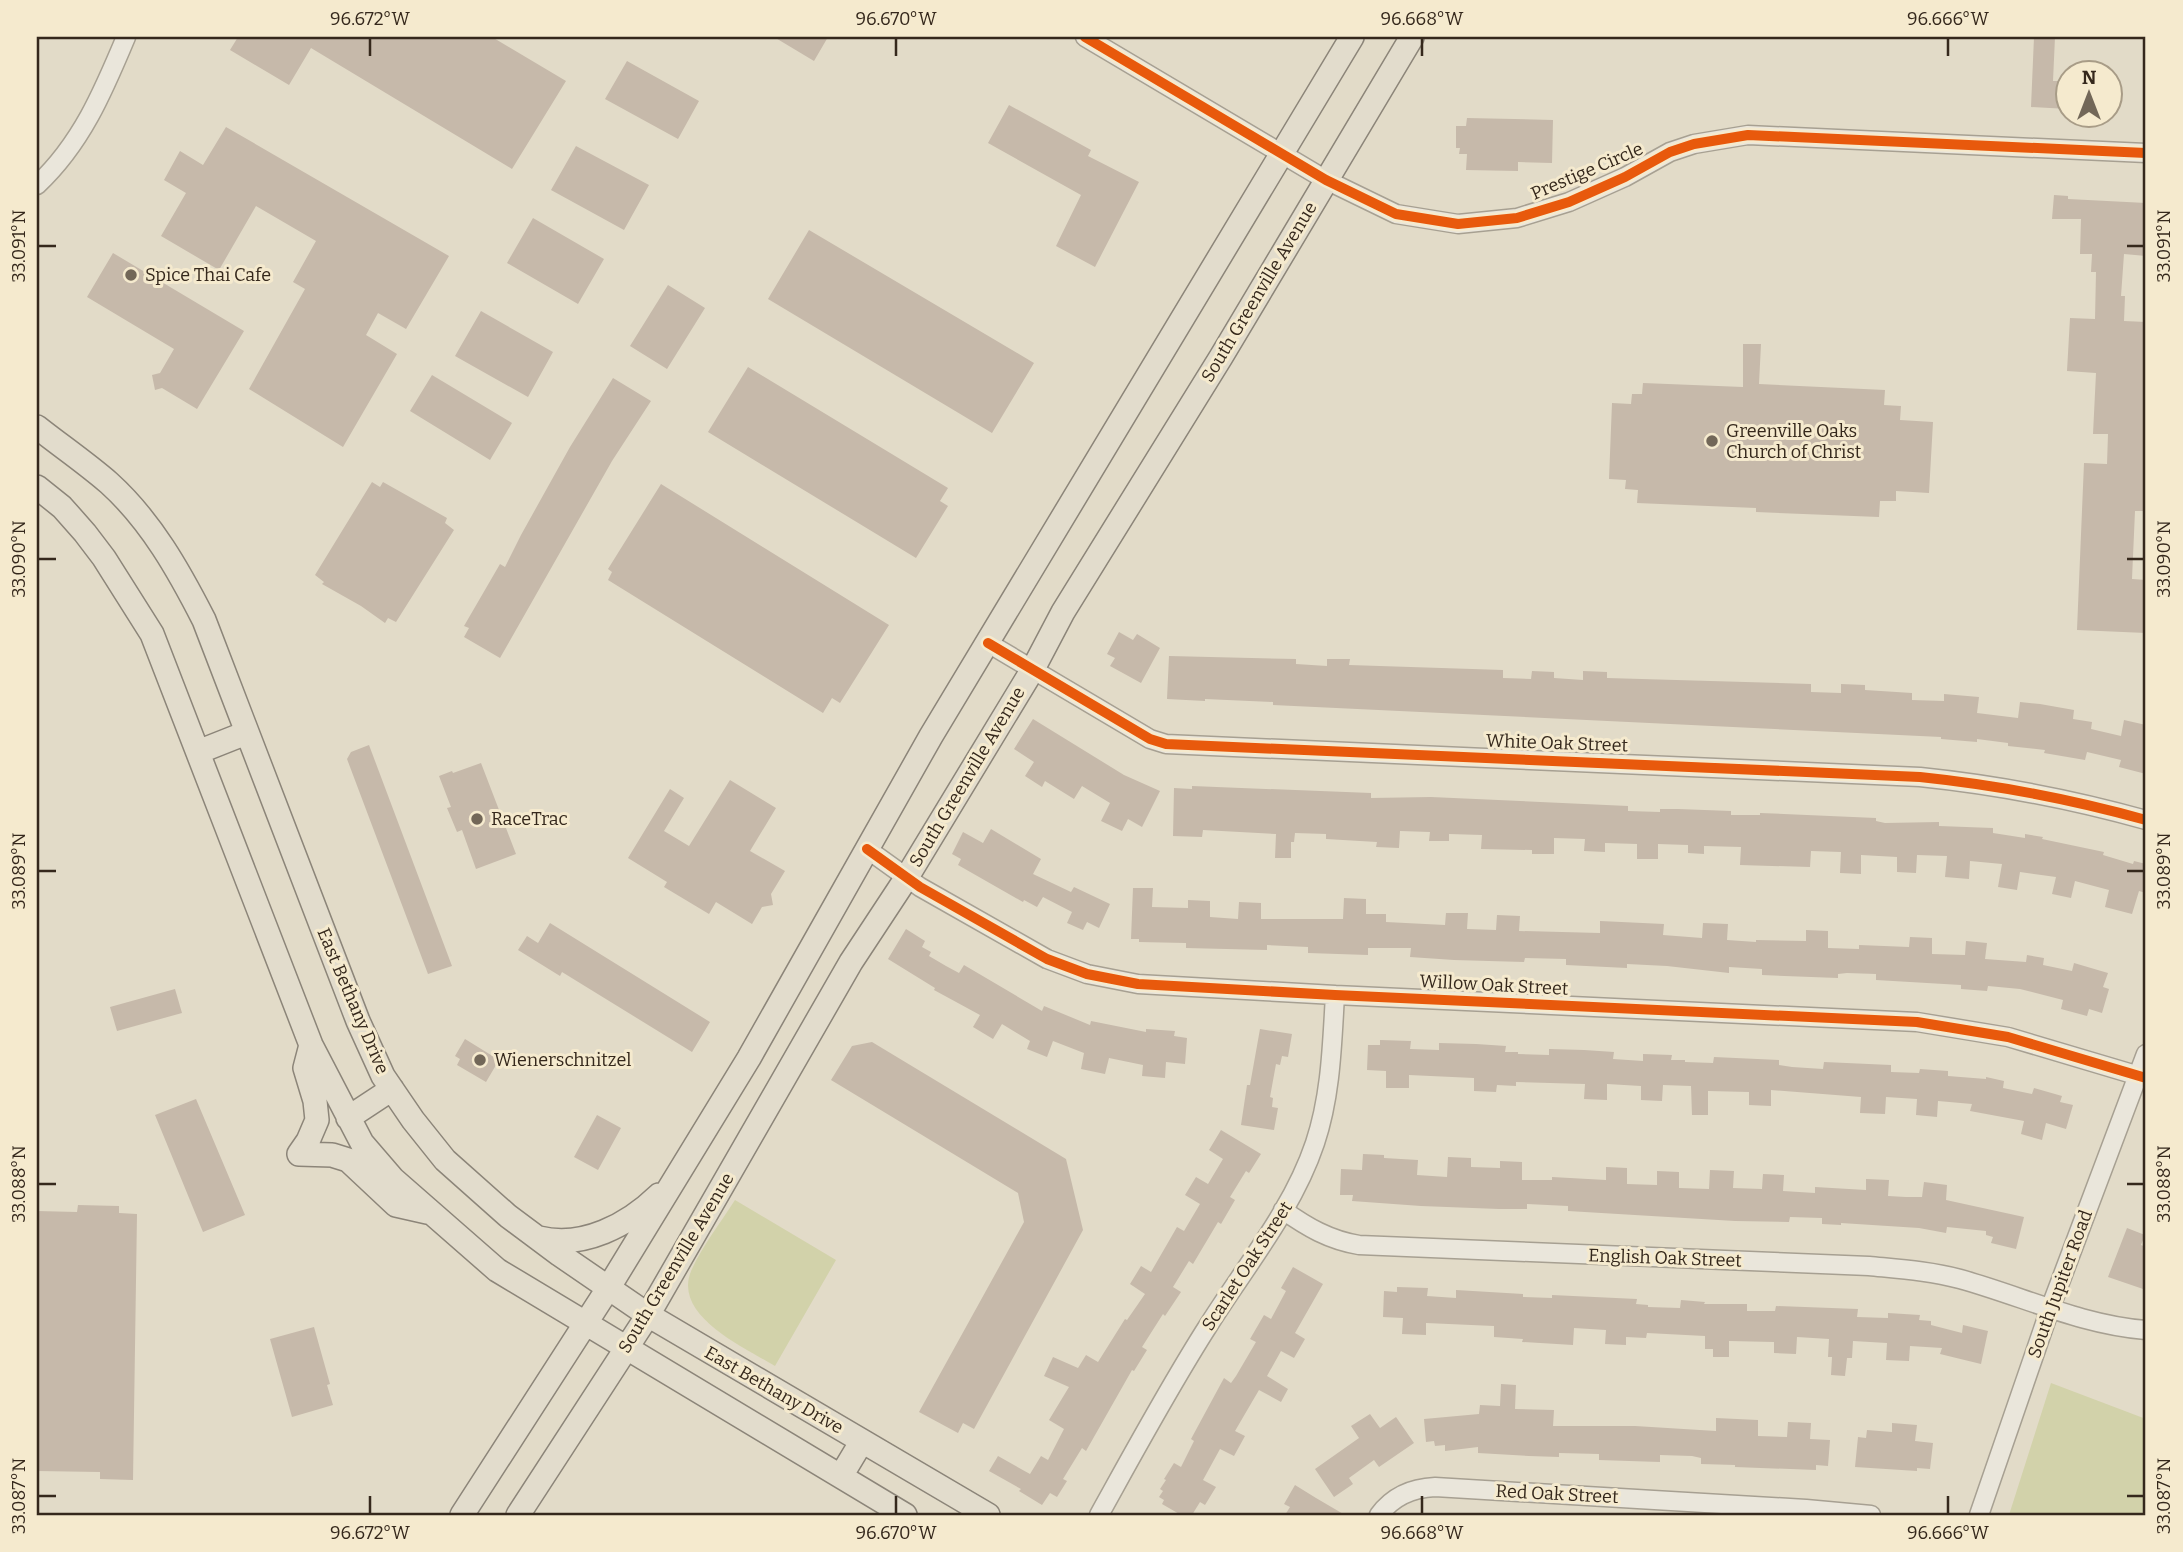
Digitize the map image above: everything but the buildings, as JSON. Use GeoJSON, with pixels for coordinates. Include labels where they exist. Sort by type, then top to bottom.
{"type":"FeatureCollection","features":[{"type":"Feature","properties":{"kind":"main road"},"geometry":{"type":"LineString","coordinates":[[461,1515],[610,1287],[749,1058],[931,736],[1352,37]]}},
{"type":"Feature","properties":{"kind":"main road","name":"South Greenville Avenue"},"geometry":{"type":"LineString","coordinates":[[518,1515],[648,1315],[845,972],[1033,669],[1063,612],[1221,358],[1412,37]]}},
{"type":"Feature","properties":{"kind":"main road","name":"East Bethany Drive"},"geometry":{"type":"LineString","coordinates":[[37,427],[110,484],[155,534],[182,576],[204,620],[358,1021],[383,1076],[413,1121],[445,1160],[508,1216],[648,1315],[988,1515]]}},
{"type":"Feature","properties":{"kind":"main road"},"geometry":{"type":"LineString","coordinates":[[37,487],[62,507],[85,533],[152,634],[311,1045],[362,1143],[393,1179],[497,1270],[905,1515]]}},
{"type":"Feature","properties":{"kind":"main road"},"geometry":{"type":"LineString","coordinates":[[198,752],[246,733]]}},
{"type":"Feature","properties":{"kind":"main road"},"geometry":{"type":"LineString","coordinates":[[311,1045],[304,1068],[315,1101],[317,1121],[299,1154],[332,1155],[348,1160],[396,1205],[430,1213]]}},
{"type":"Feature","properties":{"kind":"main road"},"geometry":{"type":"LineString","coordinates":[[348,1118],[392,1089]]}},
{"type":"Feature","properties":{"kind":"main road"},"geometry":{"type":"LineString","coordinates":[[536,1237],[570,1243],[595,1236],[646,1207],[678,1175]]}},
{"type":"Feature","properties":{"kind":"main road"},"geometry":{"type":"LineString","coordinates":[[841,1476],[862,1440]]}},
{"type":"Feature","properties":{"kind":"street"},"geometry":{"type":"LineString","coordinates":[[37,185],[57,167],[95,110],[126,37]]}},
{"type":"Feature","properties":{"kind":"street","name":"Prestige Circle"},"geometry":{"type":"LineString","coordinates":[[1085,37],[1326,180],[1396,214],[1458,224],[1517,218],[1569,202],[1625,177],[1670,152],[1694,144],[1748,135],[2146,153]]}},
{"type":"Feature","properties":{"kind":"street","name":"White Oak Street"},"geometry":{"type":"LineString","coordinates":[[988,643],[1150,739],[1166,744],[1920,777],[2054,796],[2146,820]]}},
{"type":"Feature","properties":{"kind":"street","name":"Willow Oak Street"},"geometry":{"type":"LineString","coordinates":[[867,849],[906,877],[1018,944],[1087,974],[1138,984],[1917,1022],[2008,1037],[2143,1077]]}},
{"type":"Feature","properties":{"kind":"street","name":"Scarlet Oak Street"},"geometry":{"type":"LineString","coordinates":[[1099,1515],[1206,1329],[1283,1210],[1305,1170],[1316,1140],[1330,1074],[1335,995]]}},
{"type":"Feature","properties":{"kind":"street","name":"South Jupiter Road"},"geometry":{"type":"LineString","coordinates":[[1979,1515],[2050,1309],[2143,1077],[2146,1055]]}},
{"type":"Feature","properties":{"kind":"street","name":"English Oak Street"},"geometry":{"type":"LineString","coordinates":[[1283,1210],[1318,1233],[1359,1245],[1869,1266],[1958,1279],[2099,1324],[2146,1330]]}},
{"type":"Feature","properties":{"kind":"street","name":"Red Oak Street"},"geometry":{"type":"LineString","coordinates":[[1379,1515],[1404,1493],[1435,1487],[1871,1515]]}},
{"type":"Feature","properties":{"kind":"green space"},"geometry":{"type":"Polygon","coordinates":[[[735,1200],[836,1260],[775,1366],[714,1328],[691,1301],[688,1286],[692,1269],[735,1200]]]}},
{"type":"Feature","properties":{"kind":"green space"},"geometry":{"type":"Polygon","coordinates":[[[2051,1383],[2146,1419],[2146,1515],[2009,1515],[2051,1383]]]}},
{"type":"Feature","properties":{"kind":"cycle path"},"geometry":{"type":"LineString","coordinates":[[1085,37],[1326,180],[1396,214],[1458,224],[1517,218],[1569,202],[1625,177],[1670,152],[1694,144],[1748,135],[2146,153]]}},
{"type":"Feature","properties":{"kind":"cycle path"},"geometry":{"type":"LineString","coordinates":[[988,643],[1150,739],[1166,744],[1920,777],[2034,794],[2146,820]]}},
{"type":"Feature","properties":{"kind":"cycle path"},"geometry":{"type":"LineString","coordinates":[[867,849],[920,887],[1047,959],[1087,974],[1138,984],[1917,1022],[2008,1037],[2146,1078]]}},
{"type":"Feature","properties":{"kind":"place","name":"Spice Thai Cafe"},"geometry":{"type":"Point","coordinates":[131,275]}},
{"type":"Feature","properties":{"kind":"place","name":"Greenville Oaks Church of Christ"},"geometry":{"type":"Point","coordinates":[1712,441]}},
{"type":"Feature","properties":{"kind":"place","name":"RaceTrac"},"geometry":{"type":"Point","coordinates":[477,819]}},
{"type":"Feature","properties":{"kind":"place","name":"Wienerschnitzel"},"geometry":{"type":"Point","coordinates":[480,1060]}}]}
